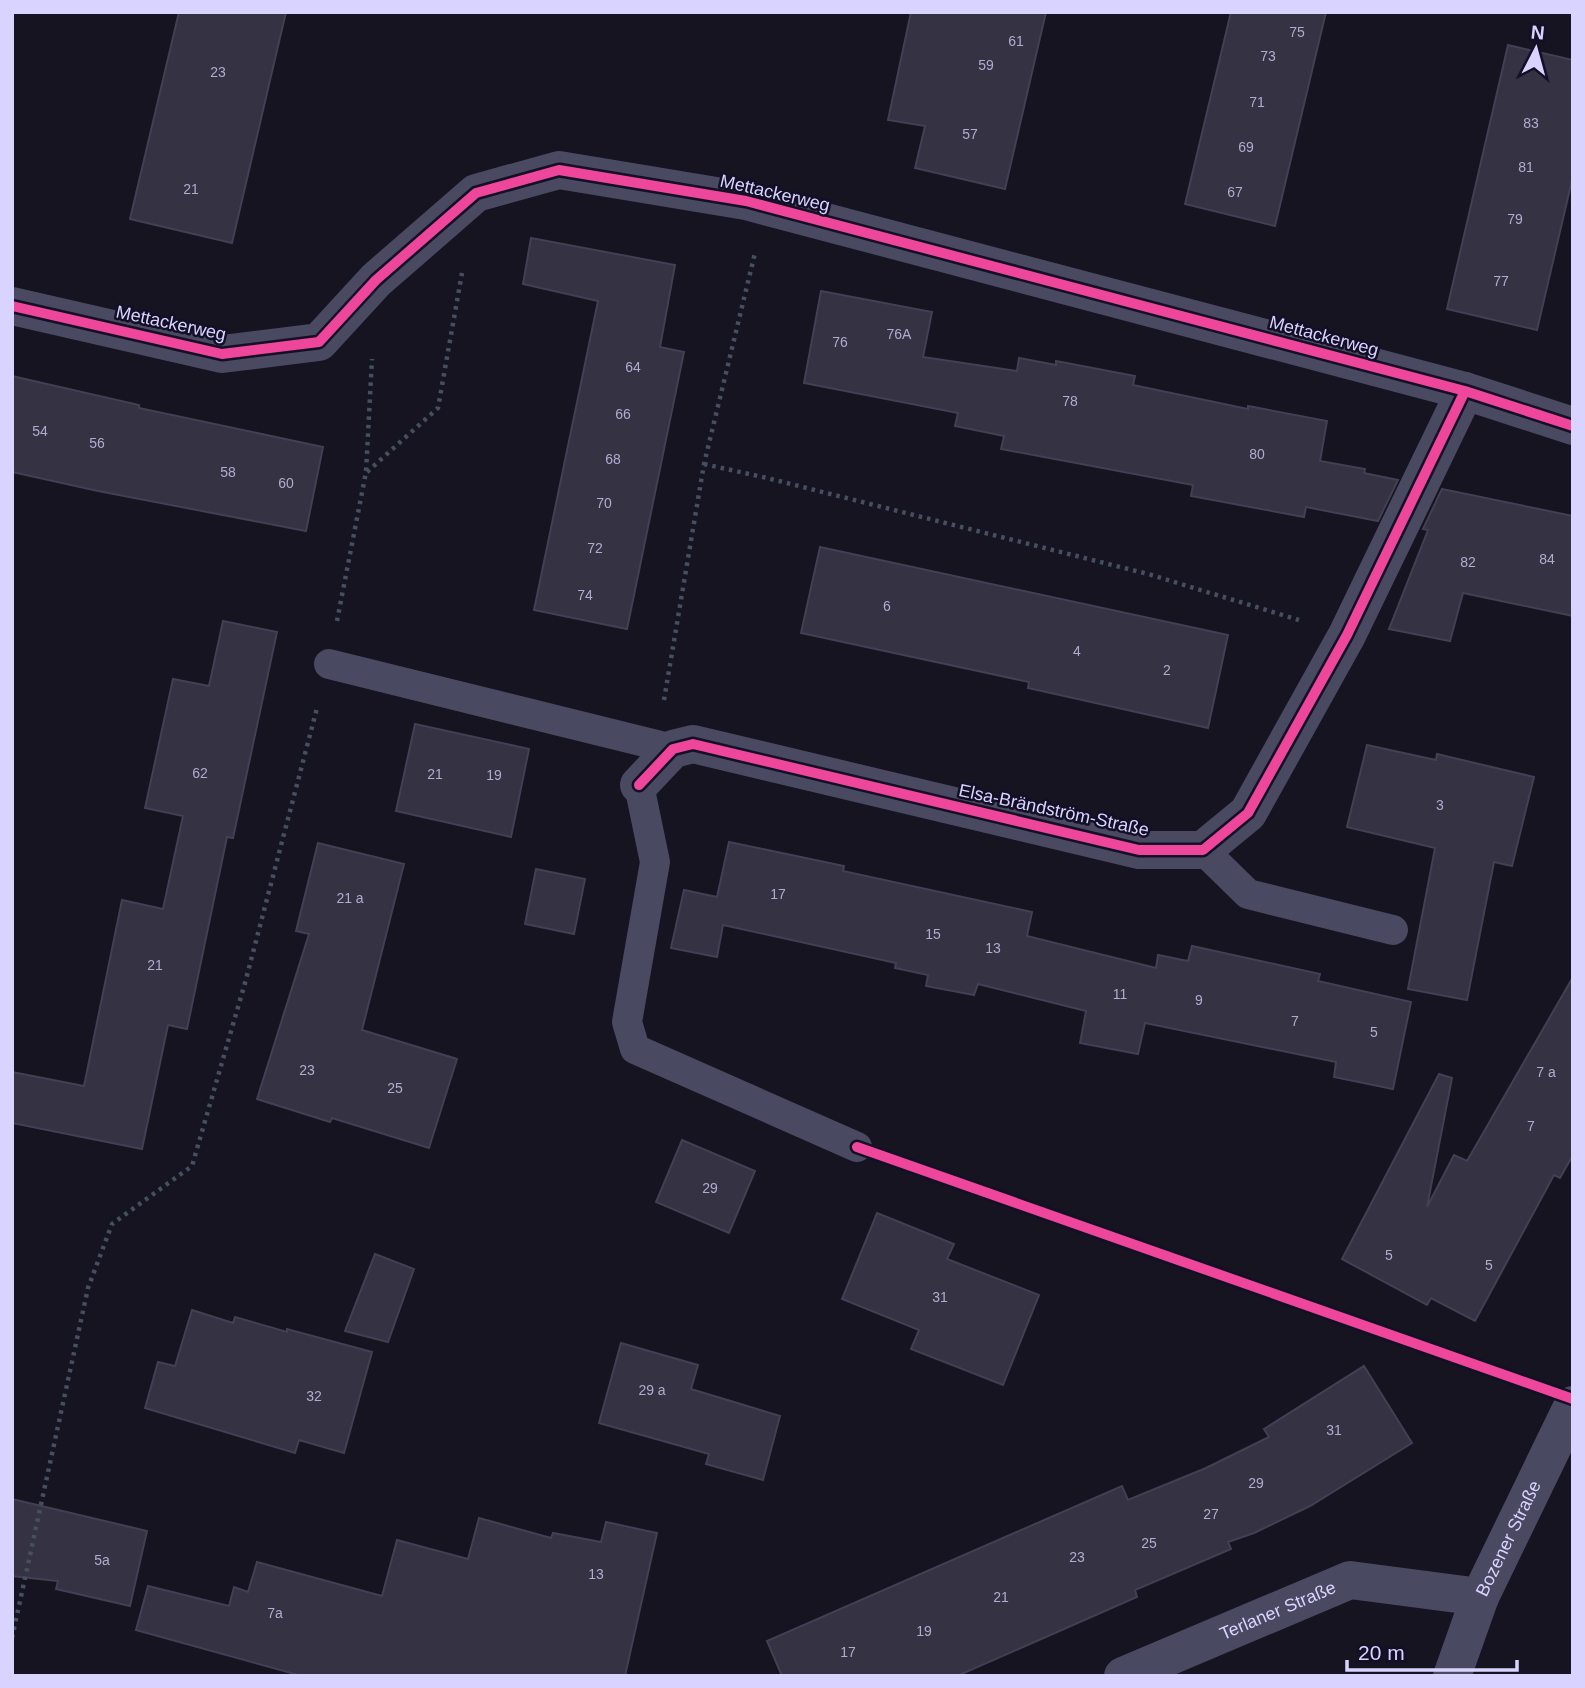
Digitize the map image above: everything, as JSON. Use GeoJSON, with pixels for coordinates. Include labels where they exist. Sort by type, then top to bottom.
{"type":"FeatureCollection","features":[{"type":"Feature","properties":{"kind":"street","name":"Mettackerweg"},"geometry":{"type":"LineString","coordinates":[[12,306],[222,354],[318,342],[376,280],[476,193],[559,170],[746,201],[1465,391],[1573,426]]}},
{"type":"Feature","properties":{"kind":"street"},"geometry":{"type":"LineString","coordinates":[[1203,850],[1248,813],[1348,635],[1465,391]]}},
{"type":"Feature","properties":{"kind":"street","name":"Elsa-Brändström-Straße"},"geometry":{"type":"LineString","coordinates":[[673,748],[694,744],[1139,850],[1203,850]]}},
{"type":"Feature","properties":{"kind":"street"},"geometry":{"type":"LineString","coordinates":[[639,785],[673,748]]}},
{"type":"Feature","properties":{"kind":"street","name":"Bozener Straße"},"geometry":{"type":"LineString","coordinates":[[1452,1676],[1480,1597],[1573,1405]]}},
{"type":"Feature","properties":{"kind":"street","name":"Terlaner Straße"},"geometry":{"type":"LineString","coordinates":[[1123,1676],[1350,1580],[1480,1597]]}},
{"type":"Feature","properties":{"kind":"lane"},"geometry":{"type":"LineString","coordinates":[[329,664],[673,748]]}},
{"type":"Feature","properties":{"kind":"lane"},"geometry":{"type":"LineString","coordinates":[[639,785],[655,862],[627,1022],[635,1049],[857,1147]]}},
{"type":"Feature","properties":{"kind":"lane"},"geometry":{"type":"LineString","coordinates":[[1203,850],[1248,894],[1394,930]]}},
{"type":"Feature","properties":{"kind":"path"},"geometry":{"type":"LineString","coordinates":[[366,472],[438,408],[476,193]]}},
{"type":"Feature","properties":{"kind":"path"},"geometry":{"type":"LineString","coordinates":[[673,748],[662,708],[704,464],[766,207]]}},
{"type":"Feature","properties":{"kind":"path"},"geometry":{"type":"LineString","coordinates":[[12,1638],[88,1288],[112,1224],[192,1166],[246,983],[329,664],[366,472],[376,280]]}},
{"type":"Feature","properties":{"kind":"path"},"geometry":{"type":"LineString","coordinates":[[704,464],[1148,574],[1348,635]]}},
{"type":"Feature","properties":{"kind":"building"},"geometry":{"type":"Polygon","coordinates":[[[179,12],[286,12],[232,243],[130,219],[179,12]]]}},
{"type":"Feature","properties":{"kind":"building"},"geometry":{"type":"Polygon","coordinates":[[[911,12],[1046,12],[1005,189],[915,168],[925,126],[888,120],[911,12]]]}},
{"type":"Feature","properties":{"kind":"building"},"geometry":{"type":"Polygon","coordinates":[[[1231,12],[1326,12],[1275,226],[1185,204],[1231,12]]]}},
{"type":"Feature","properties":{"kind":"building"},"geometry":{"type":"Polygon","coordinates":[[[1508,45],[1573,60],[1573,176],[1537,330],[1447,309],[1508,45]]]}},
{"type":"Feature","properties":{"kind":"building"},"geometry":{"type":"Polygon","coordinates":[[[531,238],[675,265],[660,347],[684,352],[627,629],[534,610],[598,301],[523,284],[531,238]]]}},
{"type":"Feature","properties":{"kind":"building"},"geometry":{"type":"Polygon","coordinates":[[[821,291],[932,312],[923,357],[1017,371],[1019,358],[1056,365],[1056,361],[1135,376],[1133,385],[1248,409],[1248,406],[1327,421],[1320,461],[1365,469],[1364,473],[1398,480],[1378,521],[1306,507],[1304,517],[1191,496],[1193,485],[1001,449],[1004,436],[955,426],[958,413],[804,383],[821,291]]]}},
{"type":"Feature","properties":{"kind":"building"},"geometry":{"type":"Polygon","coordinates":[[[12,376],[139,405],[139,408],[323,447],[306,531],[12,472],[12,376]]]}},
{"type":"Feature","properties":{"kind":"building"},"geometry":{"type":"Polygon","coordinates":[[[1442,489],[1573,516],[1573,616],[1463,593],[1450,641],[1389,629],[1428,530],[1423,529],[1442,489]]]}},
{"type":"Feature","properties":{"kind":"building"},"geometry":{"type":"Polygon","coordinates":[[[820,547],[1228,635],[1208,728],[1028,688],[1029,682],[801,633],[820,547]]]}},
{"type":"Feature","properties":{"kind":"building"},"geometry":{"type":"Polygon","coordinates":[[[223,621],[277,632],[233,838],[227,837],[187,1029],[168,1025],[142,1149],[12,1123],[12,1072],[84,1086],[122,900],[163,909],[183,816],[145,808],[173,679],[209,686],[223,621]]]}},
{"type":"Feature","properties":{"kind":"building"},"geometry":{"type":"Polygon","coordinates":[[[415,724],[529,749],[511,837],[396,811],[415,724]]]}},
{"type":"Feature","properties":{"kind":"building"},"geometry":{"type":"Polygon","coordinates":[[[1367,745],[1436,760],[1437,754],[1534,777],[1512,866],[1494,862],[1467,1000],[1408,989],[1435,848],[1347,827],[1367,745]]]}},
{"type":"Feature","properties":{"kind":"building"},"geometry":{"type":"Polygon","coordinates":[[[729,842],[844,866],[843,871],[1032,912],[1027,936],[1156,968],[1158,955],[1188,961],[1192,946],[1320,974],[1318,981],[1411,1002],[1393,1089],[1334,1077],[1336,1062],[1145,1023],[1138,1054],[1080,1043],[1086,1011],[978,984],[974,995],[926,986],[928,975],[895,968],[896,963],[723,925],[717,957],[671,948],[684,890],[717,897],[729,842]]]}},
{"type":"Feature","properties":{"kind":"building"},"geometry":{"type":"Polygon","coordinates":[[[318,843],[404,864],[362,1030],[457,1059],[429,1148],[332,1118],[330,1122],[257,1099],[309,934],[296,931],[318,843]]]}},
{"type":"Feature","properties":{"kind":"building"},"geometry":{"type":"Polygon","coordinates":[[[536,869],[585,879],[574,934],[525,924],[536,869]]]}},
{"type":"Feature","properties":{"kind":"building"},"geometry":{"type":"Polygon","coordinates":[[[1573,977],[1573,1155],[1560,1178],[1554,1175],[1475,1321],[1431,1298],[1427,1305],[1342,1259],[1439,1074],[1452,1078],[1427,1207],[1454,1155],[1467,1161],[1573,977]]]}},
{"type":"Feature","properties":{"kind":"building"},"geometry":{"type":"Polygon","coordinates":[[[682,1140],[755,1171],[729,1233],[656,1202],[682,1140]]]}},
{"type":"Feature","properties":{"kind":"building"},"geometry":{"type":"Polygon","coordinates":[[[877,1213],[954,1244],[947,1259],[1039,1295],[1003,1385],[911,1349],[919,1330],[842,1299],[877,1213]]]}},
{"type":"Feature","properties":{"kind":"building"},"geometry":{"type":"Polygon","coordinates":[[[375,1254],[414,1269],[388,1342],[345,1331],[375,1254]]]}},
{"type":"Feature","properties":{"kind":"building"},"geometry":{"type":"Polygon","coordinates":[[[192,1310],[233,1323],[235,1317],[372,1352],[344,1453],[299,1440],[295,1453],[145,1408],[158,1362],[175,1366],[192,1310]]]}},
{"type":"Feature","properties":{"kind":"building"},"geometry":{"type":"Polygon","coordinates":[[[621,1343],[698,1365],[691,1389],[780,1416],[763,1480],[706,1464],[709,1454],[599,1423],[621,1343]]]}},
{"type":"Feature","properties":{"kind":"building"},"geometry":{"type":"Polygon","coordinates":[[[1364,1366],[1412,1443],[1310,1506],[1254,1533],[1228,1542],[1231,1549],[1135,1590],[1137,1597],[957,1676],[782,1676],[767,1641],[1122,1486],[1128,1500],[1206,1468],[1269,1437],[1264,1429],[1364,1366]]]}},
{"type":"Feature","properties":{"kind":"building"},"geometry":{"type":"Polygon","coordinates":[[[12,1499],[147,1531],[130,1606],[56,1589],[58,1581],[12,1576],[12,1499]]]}},
{"type":"Feature","properties":{"kind":"building"},"geometry":{"type":"Polygon","coordinates":[[[479,1518],[551,1538],[553,1533],[601,1542],[606,1522],[657,1533],[625,1676],[302,1676],[136,1630],[148,1586],[229,1606],[234,1587],[248,1592],[257,1562],[382,1596],[397,1540],[468,1559],[479,1518]]]}},
{"type":"Feature","properties":{"kind":"cycle path"},"geometry":{"type":"LineString","coordinates":[[12,306],[222,354],[319,342],[376,280],[476,193],[559,170],[746,201],[1465,391],[1573,426]]}},
{"type":"Feature","properties":{"kind":"cycle path"},"geometry":{"type":"LineString","coordinates":[[639,785],[673,749],[693,744],[1139,850],[1203,850],[1248,813],[1347,635],[1465,391]]}},
{"type":"Feature","properties":{"kind":"cycle path"},"geometry":{"type":"LineString","coordinates":[[857,1147],[1573,1399]]}}]}
